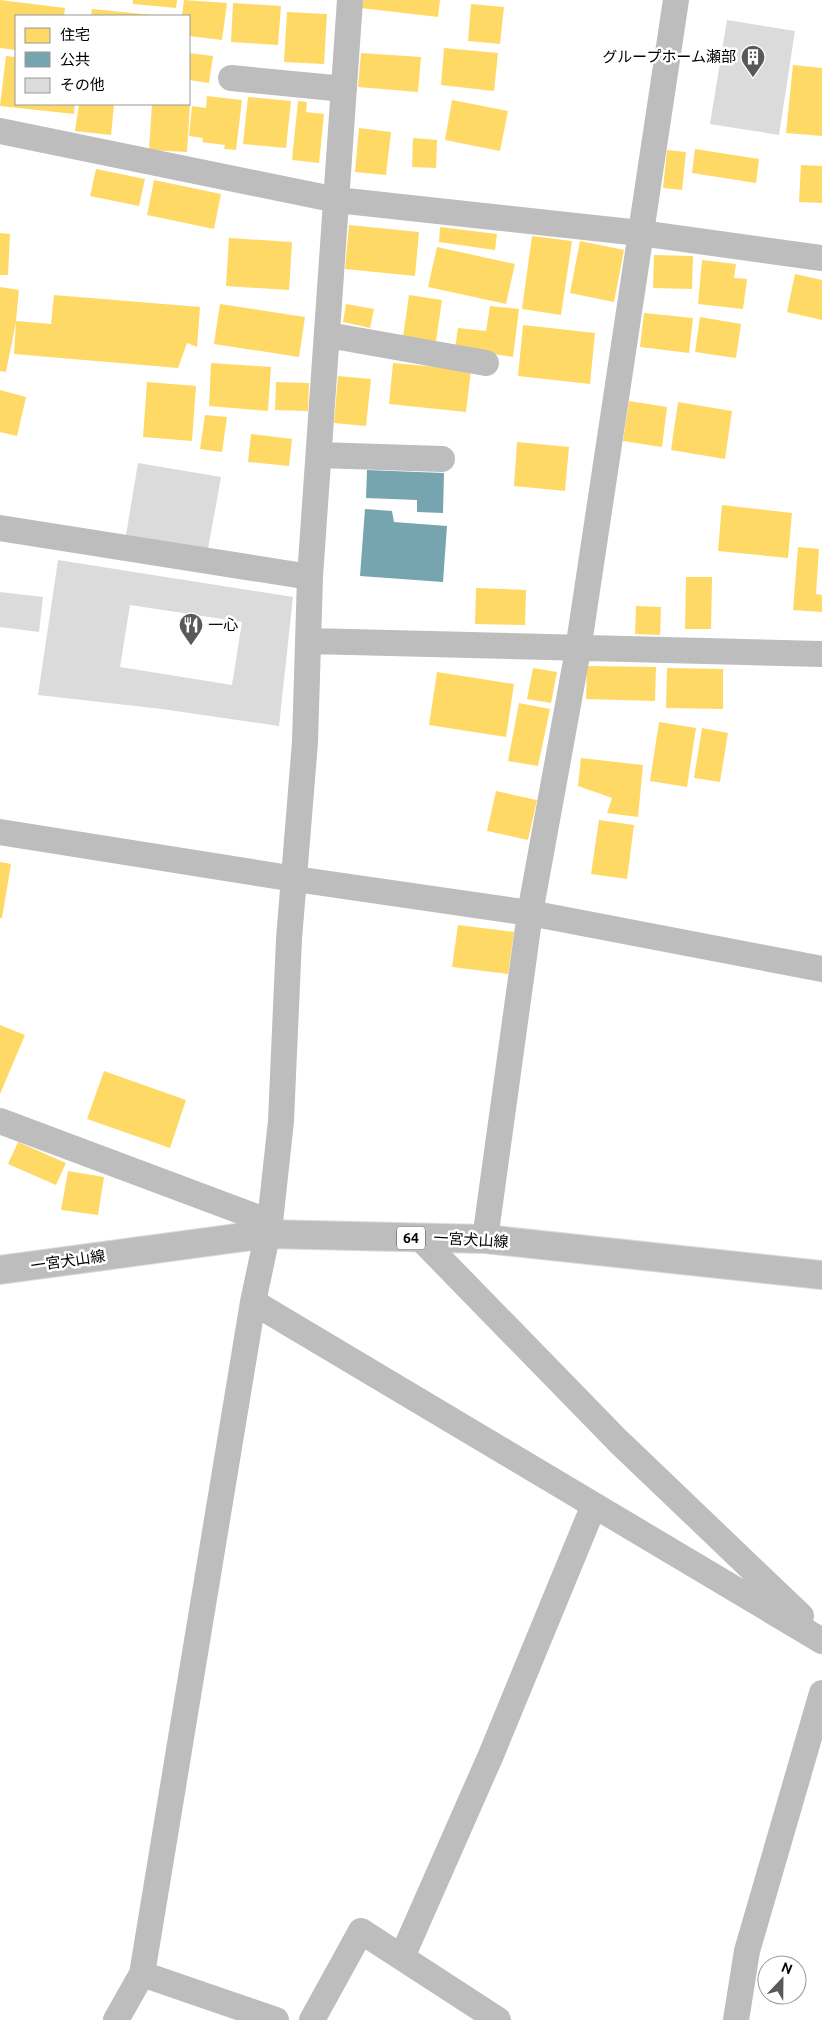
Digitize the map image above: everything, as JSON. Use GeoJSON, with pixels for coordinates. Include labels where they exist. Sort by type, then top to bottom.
{"type":"FeatureCollection","features":[{"type":"Feature","properties":{"kind":"main road","name":"一宮犬山線"},"geometry":{"type":"LineString","coordinates":[[0,1270],[268,1228],[420,1238],[485,1239],[822,1275]]}},
{"type":"Feature","properties":{"kind":"street"},"geometry":{"type":"LineString","coordinates":[[116,2020],[142,1974],[253,1302],[268,1228],[281,1121],[289,939],[295,879],[310,641],[310,577],[350,0]]}},
{"type":"Feature","properties":{"kind":"street"},"geometry":{"type":"LineString","coordinates":[[485,1239],[530,913],[578,650],[676,0]]}},
{"type":"Feature","properties":{"kind":"street"},"geometry":{"type":"LineString","coordinates":[[231,78],[344,89]]}},
{"type":"Feature","properties":{"kind":"street"},"geometry":{"type":"LineString","coordinates":[[0,131],[337,200],[640,233],[822,258]]}},
{"type":"Feature","properties":{"kind":"street"},"geometry":{"type":"LineString","coordinates":[[328,335],[486,363]]}},
{"type":"Feature","properties":{"kind":"street"},"geometry":{"type":"LineString","coordinates":[[319,455],[442,459]]}},
{"type":"Feature","properties":{"kind":"street"},"geometry":{"type":"LineString","coordinates":[[0,528],[310,577]]}},
{"type":"Feature","properties":{"kind":"street"},"geometry":{"type":"LineString","coordinates":[[310,641],[578,650],[822,654]]}},
{"type":"Feature","properties":{"kind":"street"},"geometry":{"type":"LineString","coordinates":[[0,832],[295,879],[530,913],[822,969]]}},
{"type":"Feature","properties":{"kind":"street"},"geometry":{"type":"LineString","coordinates":[[0,1121],[268,1228]]}},
{"type":"Feature","properties":{"kind":"street"},"geometry":{"type":"LineString","coordinates":[[420,1238],[618,1441],[822,1636]]}},
{"type":"Feature","properties":{"kind":"street"},"geometry":{"type":"LineString","coordinates":[[253,1302],[822,1641]]}},
{"type":"Feature","properties":{"kind":"street"},"geometry":{"type":"LineString","coordinates":[[402,1957],[492,1755],[594,1505]]}},
{"type":"Feature","properties":{"kind":"street"},"geometry":{"type":"LineString","coordinates":[[736,2020],[747,1951],[822,1693]]}},
{"type":"Feature","properties":{"kind":"street"},"geometry":{"type":"LineString","coordinates":[[312,2020],[361,1931],[498,2020]]}},
{"type":"Feature","properties":{"kind":"street"},"geometry":{"type":"LineString","coordinates":[[142,1974],[276,2020]]}},
{"type":"Feature","properties":{"kind":"building: 住宅"},"geometry":{"type":"Polygon","coordinates":[[[0,0],[65,8],[64,15],[15,15],[15,50],[0,48],[0,0]]]}},
{"type":"Feature","properties":{"kind":"building: 住宅"},"geometry":{"type":"Polygon","coordinates":[[[133,0],[177,0],[176,8],[133,4],[133,0]]]}},
{"type":"Feature","properties":{"kind":"building: 住宅"},"geometry":{"type":"Polygon","coordinates":[[[184,0],[227,3],[222,40],[190,36],[190,15],[182,15],[184,0]]]}},
{"type":"Feature","properties":{"kind":"building: 住宅"},"geometry":{"type":"Polygon","coordinates":[[[362,0],[440,0],[438,17],[361,8],[362,0]]]}},
{"type":"Feature","properties":{"kind":"building: 住宅"},"geometry":{"type":"Polygon","coordinates":[[[233,3],[281,6],[278,45],[231,42],[233,3]]]}},
{"type":"Feature","properties":{"kind":"building: 住宅"},"geometry":{"type":"Polygon","coordinates":[[[471,4],[504,7],[500,44],[468,41],[471,4]]]}},
{"type":"Feature","properties":{"kind":"building: 住宅"},"geometry":{"type":"Polygon","coordinates":[[[92,9],[153,15],[91,15],[92,9]]]}},
{"type":"Feature","properties":{"kind":"building: 住宅"},"geometry":{"type":"Polygon","coordinates":[[[287,12],[327,14],[324,64],[284,62],[287,12]]]}},
{"type":"Feature","properties":{"kind":"building: 住宅"},"geometry":{"type":"Polygon","coordinates":[[[444,48],[498,53],[494,91],[441,85],[444,48]]]}},
{"type":"Feature","properties":{"kind":"building: 住宅"},"geometry":{"type":"Polygon","coordinates":[[[190,53],[213,56],[209,83],[190,80],[190,53]]]}},
{"type":"Feature","properties":{"kind":"building: 住宅"},"geometry":{"type":"Polygon","coordinates":[[[361,53],[421,57],[418,92],[358,87],[361,53]]]}},
{"type":"Feature","properties":{"kind":"building: 住宅"},"geometry":{"type":"Polygon","coordinates":[[[6,56],[15,57],[15,105],[75,105],[74,114],[0,106],[6,56]]]}},
{"type":"Feature","properties":{"kind":"building: 住宅"},"geometry":{"type":"Polygon","coordinates":[[[793,65],[822,68],[822,136],[786,133],[793,65]]]}},
{"type":"Feature","properties":{"kind":"building: 住宅"},"geometry":{"type":"Polygon","coordinates":[[[207,96],[242,100],[236,150],[224,149],[225,145],[202,142],[203,138],[189,136],[192,106],[206,108],[207,96]]]}},
{"type":"Feature","properties":{"kind":"building: 住宅"},"geometry":{"type":"Polygon","coordinates":[[[248,97],[291,101],[286,148],[243,144],[248,97]]]}},
{"type":"Feature","properties":{"kind":"building: 住宅"},"geometry":{"type":"Polygon","coordinates":[[[452,100],[508,111],[500,151],[445,140],[452,100]]]}},
{"type":"Feature","properties":{"kind":"building: 住宅"},"geometry":{"type":"Polygon","coordinates":[[[298,101],[307,102],[306,112],[324,114],[319,163],[292,160],[298,101]]]}},
{"type":"Feature","properties":{"kind":"building: 住宅"},"geometry":{"type":"Polygon","coordinates":[[[79,105],[114,105],[111,135],[75,131],[79,105]]]}},
{"type":"Feature","properties":{"kind":"building: 住宅"},"geometry":{"type":"Polygon","coordinates":[[[152,105],[190,105],[187,152],[149,150],[152,105]]]}},
{"type":"Feature","properties":{"kind":"building: 住宅"},"geometry":{"type":"Polygon","coordinates":[[[359,128],[391,132],[386,175],[355,172],[359,128]]]}},
{"type":"Feature","properties":{"kind":"building: 住宅"},"geometry":{"type":"Polygon","coordinates":[[[413,138],[437,140],[436,168],[412,167],[413,138]]]}},
{"type":"Feature","properties":{"kind":"building: 住宅"},"geometry":{"type":"Polygon","coordinates":[[[695,149],[759,159],[756,183],[692,173],[695,149]]]}},
{"type":"Feature","properties":{"kind":"building: 住宅"},"geometry":{"type":"Polygon","coordinates":[[[667,150],[686,152],[682,190],[663,188],[667,150]]]}},
{"type":"Feature","properties":{"kind":"building: 住宅"},"geometry":{"type":"Polygon","coordinates":[[[801,165],[822,166],[822,203],[799,202],[801,165]]]}},
{"type":"Feature","properties":{"kind":"building: 住宅"},"geometry":{"type":"Polygon","coordinates":[[[96,169],[145,179],[139,206],[90,196],[96,169]]]}},
{"type":"Feature","properties":{"kind":"building: 住宅"},"geometry":{"type":"Polygon","coordinates":[[[154,180],[221,194],[214,229],[147,215],[154,180]]]}},
{"type":"Feature","properties":{"kind":"building: 住宅"},"geometry":{"type":"Polygon","coordinates":[[[349,225],[419,232],[415,276],[345,269],[349,225]]]}},
{"type":"Feature","properties":{"kind":"building: 住宅"},"geometry":{"type":"Polygon","coordinates":[[[440,227],[497,234],[495,250],[439,242],[440,227]]]}},
{"type":"Feature","properties":{"kind":"building: 住宅"},"geometry":{"type":"Polygon","coordinates":[[[0,233],[10,234],[8,275],[0,275],[0,233]]]}},
{"type":"Feature","properties":{"kind":"building: 住宅"},"geometry":{"type":"Polygon","coordinates":[[[532,236],[572,241],[561,315],[522,309],[532,236]]]}},
{"type":"Feature","properties":{"kind":"building: 住宅"},"geometry":{"type":"Polygon","coordinates":[[[229,238],[292,242],[289,290],[226,286],[229,238]]]}},
{"type":"Feature","properties":{"kind":"building: 住宅"},"geometry":{"type":"Polygon","coordinates":[[[580,241],[624,250],[614,302],[570,293],[580,241]]]}},
{"type":"Feature","properties":{"kind":"building: 住宅"},"geometry":{"type":"Polygon","coordinates":[[[437,247],[515,264],[506,304],[428,287],[437,247]]]}},
{"type":"Feature","properties":{"kind":"building: 住宅"},"geometry":{"type":"Polygon","coordinates":[[[654,255],[693,256],[692,289],[653,288],[654,255]]]}},
{"type":"Feature","properties":{"kind":"building: 住宅"},"geometry":{"type":"Polygon","coordinates":[[[702,260],[736,264],[734,278],[747,279],[743,309],[698,304],[702,260]]]}},
{"type":"Feature","properties":{"kind":"building: 住宅"},"geometry":{"type":"Polygon","coordinates":[[[795,274],[822,280],[822,320],[787,312],[795,274]]]}},
{"type":"Feature","properties":{"kind":"building: 住宅"},"geometry":{"type":"Polygon","coordinates":[[[0,287],[19,290],[16,321],[51,324],[54,295],[200,307],[197,347],[187,343],[178,368],[14,354],[16,322],[6,372],[0,371],[0,287]]]}},
{"type":"Feature","properties":{"kind":"building: 住宅"},"geometry":{"type":"Polygon","coordinates":[[[409,295],[442,300],[436,341],[403,337],[409,295]]]}},
{"type":"Feature","properties":{"kind":"building: 住宅"},"geometry":{"type":"Polygon","coordinates":[[[220,304],[305,317],[299,357],[214,344],[220,304]]]}},
{"type":"Feature","properties":{"kind":"building: 住宅"},"geometry":{"type":"Polygon","coordinates":[[[346,304],[374,309],[370,328],[343,322],[346,304]]]}},
{"type":"Feature","properties":{"kind":"building: 住宅"},"geometry":{"type":"Polygon","coordinates":[[[490,306],[519,309],[513,357],[455,348],[458,328],[486,331],[490,306]]]}},
{"type":"Feature","properties":{"kind":"building: 住宅"},"geometry":{"type":"Polygon","coordinates":[[[644,313],[693,318],[689,353],[640,347],[644,313]]]}},
{"type":"Feature","properties":{"kind":"building: 住宅"},"geometry":{"type":"Polygon","coordinates":[[[700,317],[741,324],[736,358],[695,352],[700,317]]]}},
{"type":"Feature","properties":{"kind":"building: 住宅"},"geometry":{"type":"Polygon","coordinates":[[[523,325],[595,333],[590,384],[518,376],[523,325]]]}},
{"type":"Feature","properties":{"kind":"building: 住宅"},"geometry":{"type":"Polygon","coordinates":[[[211,363],[271,367],[268,411],[209,406],[211,363]]]}},
{"type":"Feature","properties":{"kind":"building: 住宅"},"geometry":{"type":"Polygon","coordinates":[[[393,363],[471,370],[466,412],[389,404],[393,363]]]}},
{"type":"Feature","properties":{"kind":"building: 住宅"},"geometry":{"type":"Polygon","coordinates":[[[338,376],[371,379],[366,426],[334,423],[338,376]]]}},
{"type":"Feature","properties":{"kind":"building: 住宅"},"geometry":{"type":"Polygon","coordinates":[[[147,382],[196,386],[192,441],[143,437],[147,382]]]}},
{"type":"Feature","properties":{"kind":"building: 住宅"},"geometry":{"type":"Polygon","coordinates":[[[276,382],[309,383],[308,411],[275,410],[276,382]]]}},
{"type":"Feature","properties":{"kind":"building: 住宅"},"geometry":{"type":"Polygon","coordinates":[[[0,390],[26,397],[17,436],[0,432],[0,390]]]}},
{"type":"Feature","properties":{"kind":"building: 住宅"},"geometry":{"type":"Polygon","coordinates":[[[629,401],[667,407],[662,447],[623,441],[629,401]]]}},
{"type":"Feature","properties":{"kind":"building: 住宅"},"geometry":{"type":"Polygon","coordinates":[[[678,402],[732,411],[725,459],[671,450],[678,402]]]}},
{"type":"Feature","properties":{"kind":"building: 住宅"},"geometry":{"type":"Polygon","coordinates":[[[205,415],[227,417],[222,452],[200,449],[205,415]]]}},
{"type":"Feature","properties":{"kind":"building: 住宅"},"geometry":{"type":"Polygon","coordinates":[[[251,434],[292,439],[289,466],[248,462],[251,434]]]}},
{"type":"Feature","properties":{"kind":"building: 住宅"},"geometry":{"type":"Polygon","coordinates":[[[517,442],[569,447],[565,491],[514,486],[517,442]]]}},
{"type":"Feature","properties":{"kind":"building: 住宅"},"geometry":{"type":"Polygon","coordinates":[[[722,505],[792,513],[788,558],[718,551],[722,505]]]}},
{"type":"Feature","properties":{"kind":"building: 住宅"},"geometry":{"type":"Polygon","coordinates":[[[798,547],[819,549],[816,594],[822,595],[822,612],[793,610],[798,547]]]}},
{"type":"Feature","properties":{"kind":"building: 住宅"},"geometry":{"type":"Polygon","coordinates":[[[686,577],[712,577],[711,629],[685,629],[686,577]]]}},
{"type":"Feature","properties":{"kind":"building: 住宅"},"geometry":{"type":"Polygon","coordinates":[[[476,588],[526,590],[525,625],[475,624],[476,588]]]}},
{"type":"Feature","properties":{"kind":"building: 住宅"},"geometry":{"type":"Polygon","coordinates":[[[636,606],[661,607],[660,635],[635,634],[636,606]]]}},
{"type":"Feature","properties":{"kind":"building: 住宅"},"geometry":{"type":"Polygon","coordinates":[[[587,666],[656,667],[655,701],[586,699],[587,666]]]}},
{"type":"Feature","properties":{"kind":"building: 住宅"},"geometry":{"type":"Polygon","coordinates":[[[533,668],[557,672],[551,703],[527,699],[533,668]]]}},
{"type":"Feature","properties":{"kind":"building: 住宅"},"geometry":{"type":"Polygon","coordinates":[[[667,668],[723,669],[723,709],[666,708],[667,668]]]}},
{"type":"Feature","properties":{"kind":"building: 住宅"},"geometry":{"type":"Polygon","coordinates":[[[437,672],[514,684],[506,737],[429,725],[437,672]]]}},
{"type":"Feature","properties":{"kind":"building: 住宅"},"geometry":{"type":"Polygon","coordinates":[[[519,703],[550,709],[538,766],[508,761],[519,703]]]}},
{"type":"Feature","properties":{"kind":"building: 住宅"},"geometry":{"type":"Polygon","coordinates":[[[659,722],[696,728],[687,787],[650,781],[659,722]]]}},
{"type":"Feature","properties":{"kind":"building: 住宅"},"geometry":{"type":"Polygon","coordinates":[[[702,728],[728,733],[720,782],[694,778],[702,728]]]}},
{"type":"Feature","properties":{"kind":"building: 住宅"},"geometry":{"type":"Polygon","coordinates":[[[581,758],[643,765],[638,817],[607,813],[612,798],[578,786],[581,758]]]}},
{"type":"Feature","properties":{"kind":"building: 住宅"},"geometry":{"type":"Polygon","coordinates":[[[496,791],[537,800],[528,840],[487,831],[496,791]]]}},
{"type":"Feature","properties":{"kind":"building: 住宅"},"geometry":{"type":"Polygon","coordinates":[[[599,820],[634,825],[627,879],[591,874],[599,820]]]}},
{"type":"Feature","properties":{"kind":"building: 住宅"},"geometry":{"type":"Polygon","coordinates":[[[0,862],[11,864],[2,918],[0,918],[0,862]]]}},
{"type":"Feature","properties":{"kind":"building: 住宅"},"geometry":{"type":"Polygon","coordinates":[[[458,925],[514,932],[508,974],[452,967],[458,925]]]}},
{"type":"Feature","properties":{"kind":"building: 住宅"},"geometry":{"type":"Polygon","coordinates":[[[0,1025],[25,1035],[0,1094],[0,1025]]]}},
{"type":"Feature","properties":{"kind":"building: 住宅"},"geometry":{"type":"Polygon","coordinates":[[[104,1071],[186,1100],[170,1148],[87,1119],[104,1071]]]}},
{"type":"Feature","properties":{"kind":"building: 住宅"},"geometry":{"type":"Polygon","coordinates":[[[18,1142],[66,1163],[56,1185],[8,1164],[18,1142]]]}},
{"type":"Feature","properties":{"kind":"building: 住宅"},"geometry":{"type":"Polygon","coordinates":[[[68,1171],[104,1177],[98,1215],[61,1210],[68,1171]]]}},
{"type":"Feature","properties":{"kind":"building: 公共"},"geometry":{"type":"Polygon","coordinates":[[[367,470],[444,473],[443,513],[417,512],[417,500],[366,498],[367,470]]]}},
{"type":"Feature","properties":{"kind":"building: 公共"},"geometry":{"type":"Polygon","coordinates":[[[365,509],[392,511],[394,522],[447,526],[443,582],[360,576],[365,509]]]}},
{"type":"Feature","properties":{"kind":"building: その他","name":"グループホーム瀬部"},"geometry":{"type":"Polygon","coordinates":[[[727,20],[795,31],[779,135],[710,124],[727,20]]]}},
{"type":"Feature","properties":{"kind":"building: その他"},"geometry":{"type":"Polygon","coordinates":[[[138,463],[221,477],[208,549],[126,535],[138,463]]]}},
{"type":"Feature","properties":{"kind":"building: その他"},"geometry":{"type":"Polygon","coordinates":[[[58,560],[293,597],[279,726],[162,709],[38,695],[58,560]],[[130,605],[120,667],[232,685],[242,622],[130,605]]]}},
{"type":"Feature","properties":{"kind":"building: その他"},"geometry":{"type":"Polygon","coordinates":[[[0,592],[43,597],[39,632],[0,627],[0,592]]]}},
{"type":"Feature","properties":{"kind":"place","name":"グループホーム瀬部"},"geometry":{"type":"Point","coordinates":[753,78]}},
{"type":"Feature","properties":{"kind":"place","name":"一心"},"geometry":{"type":"Point","coordinates":[191,646]}}]}
